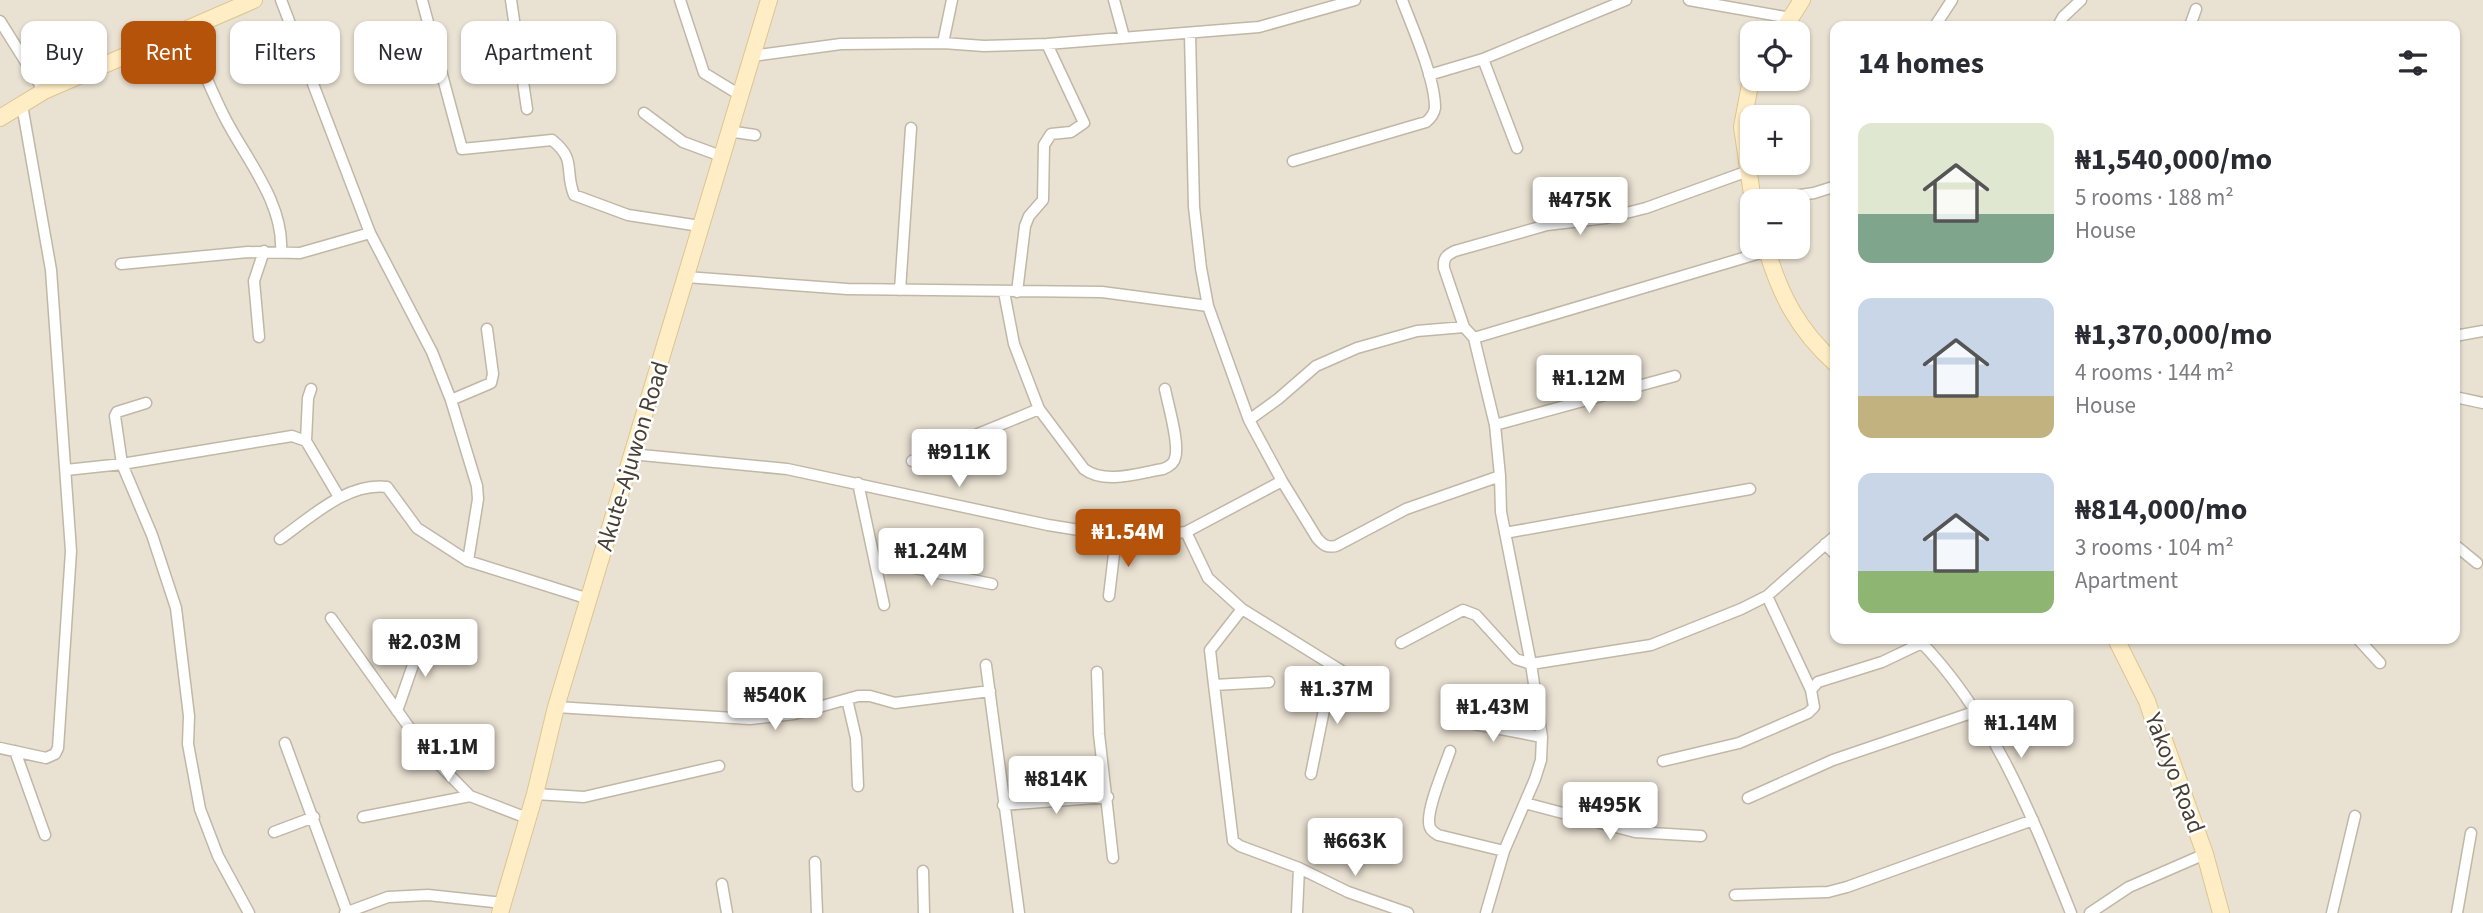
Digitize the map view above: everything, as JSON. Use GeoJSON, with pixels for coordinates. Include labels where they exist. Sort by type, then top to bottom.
{"type":"FeatureCollection","features":[{"type":"Feature","properties":{"kind":"main road"},"geometry":{"type":"LineString","coordinates":[[205,21],[254,0]]}},
{"type":"Feature","properties":{"kind":"main road","name":"Akute-Ajuwon Road"},"geometry":{"type":"LineString","coordinates":[[502,908],[556,707],[769,0]]}},
{"type":"Feature","properties":{"kind":"main road"},"geometry":{"type":"LineString","coordinates":[[1789,21],[1801,0]]}},
{"type":"Feature","properties":{"kind":"main road"},"geometry":{"type":"LineString","coordinates":[[0,118],[44,91],[121,57]]}},
{"type":"Feature","properties":{"kind":"main road"},"geometry":{"type":"LineString","coordinates":[[1771,259],[1796,320],[1808,337],[1830,358]]}},
{"type":"Feature","properties":{"kind":"main road","name":"Yakoyo Road"},"geometry":{"type":"LineString","coordinates":[[2118,644],[2147,701],[2160,740],[2164,740],[2205,854],[2221,913]]}},
{"type":"Feature","properties":{"kind":"street"},"geometry":{"type":"LineString","coordinates":[[281,0],[370,233],[432,352],[451,400],[477,486],[478,499],[468,561]]}},
{"type":"Feature","properties":{"kind":"street"},"geometry":{"type":"LineString","coordinates":[[422,0],[462,149],[552,140],[565,150],[569,158],[574,195],[628,215],[700,226]]}},
{"type":"Feature","properties":{"kind":"street"},"geometry":{"type":"LineString","coordinates":[[511,0],[527,109]]}},
{"type":"Feature","properties":{"kind":"street"},"geometry":{"type":"LineString","coordinates":[[680,0],[704,72],[740,95]]}},
{"type":"Feature","properties":{"kind":"street"},"geometry":{"type":"LineString","coordinates":[[943,43],[952,0]]}},
{"type":"Feature","properties":{"kind":"street"},"geometry":{"type":"LineString","coordinates":[[1115,0],[1124,37]]}},
{"type":"Feature","properties":{"kind":"street"},"geometry":{"type":"LineString","coordinates":[[752,56],[841,44],[943,43],[984,46],[1190,34],[1259,27],[1355,0]]}},
{"type":"Feature","properties":{"kind":"street"},"geometry":{"type":"LineString","coordinates":[[1293,161],[1426,122],[1432,116],[1435,109],[1429,75],[1402,0]]}},
{"type":"Feature","properties":{"kind":"street"},"geometry":{"type":"LineString","coordinates":[[1429,75],[1483,59],[1626,0]]}},
{"type":"Feature","properties":{"kind":"street"},"geometry":{"type":"LineString","coordinates":[[1689,0],[1791,18]]}},
{"type":"Feature","properties":{"kind":"street"},"geometry":{"type":"LineString","coordinates":[[1938,21],[1952,0]]}},
{"type":"Feature","properties":{"kind":"street"},"geometry":{"type":"LineString","coordinates":[[2061,21],[2081,0]]}},
{"type":"Feature","properties":{"kind":"street"},"geometry":{"type":"LineString","coordinates":[[2192,21],[2196,9]]}},
{"type":"Feature","properties":{"kind":"street"},"geometry":{"type":"LineString","coordinates":[[0,21],[44,91]]}},
{"type":"Feature","properties":{"kind":"street"},"geometry":{"type":"LineString","coordinates":[[1190,34],[1194,207],[1200,268],[1208,306],[1249,420],[1317,538],[1329,547],[1336,546],[1406,509],[1500,476]]}},
{"type":"Feature","properties":{"kind":"street"},"geometry":{"type":"LineString","coordinates":[[1017,292],[1025,226],[1029,216],[1043,200],[1044,145],[1051,134],[1071,132],[1084,123],[1047,44]]}},
{"type":"Feature","properties":{"kind":"street"},"geometry":{"type":"LineString","coordinates":[[1483,59],[1517,148]]}},
{"type":"Feature","properties":{"kind":"street"},"geometry":{"type":"LineString","coordinates":[[210,84],[272,206],[282,235],[281,251]]}},
{"type":"Feature","properties":{"kind":"street"},"geometry":{"type":"LineString","coordinates":[[0,748],[46,758],[55,754],[58,748],[71,551],[51,270],[22,105]]}},
{"type":"Feature","properties":{"kind":"street"},"geometry":{"type":"LineString","coordinates":[[644,113],[683,142],[721,156]]}},
{"type":"Feature","properties":{"kind":"street"},"geometry":{"type":"LineString","coordinates":[[900,290],[911,128]]}},
{"type":"Feature","properties":{"kind":"street"},"geometry":{"type":"LineString","coordinates":[[728,131],[755,135]]}},
{"type":"Feature","properties":{"kind":"street"},"geometry":{"type":"LineString","coordinates":[[1486,913],[1504,851],[1541,760],[1542,737],[1531,664],[1501,512],[1495,425],[1474,338],[1464,327],[1444,261],[1448,255],[1547,225],[1606,218],[1646,208],[1740,174]]}},
{"type":"Feature","properties":{"kind":"street"},"geometry":{"type":"LineString","coordinates":[[1810,194],[1830,188]]}},
{"type":"Feature","properties":{"kind":"street"},"geometry":{"type":"LineString","coordinates":[[121,264],[264,251],[300,253],[370,233]]}},
{"type":"Feature","properties":{"kind":"street"},"geometry":{"type":"LineString","coordinates":[[258,337],[254,281],[264,251]]}},
{"type":"Feature","properties":{"kind":"street"},"geometry":{"type":"LineString","coordinates":[[1474,338],[1740,257]]}},
{"type":"Feature","properties":{"kind":"street"},"geometry":{"type":"LineString","coordinates":[[685,277],[847,289],[1004,292],[1069,290],[1208,306]]}},
{"type":"Feature","properties":{"kind":"street"},"geometry":{"type":"LineString","coordinates":[[1004,292],[1014,344],[1039,409],[1084,469],[1091,474],[1112,477],[1163,469],[1171,465],[1176,458],[1176,447],[1164,389]]}},
{"type":"Feature","properties":{"kind":"street"},"geometry":{"type":"LineString","coordinates":[[1249,420],[1316,366],[1357,348],[1417,331],[1464,327]]}},
{"type":"Feature","properties":{"kind":"street"},"geometry":{"type":"LineString","coordinates":[[451,400],[491,383],[493,374],[487,329]]}},
{"type":"Feature","properties":{"kind":"street"},"geometry":{"type":"LineString","coordinates":[[2460,335],[2483,331]]}},
{"type":"Feature","properties":{"kind":"street"},"geometry":{"type":"LineString","coordinates":[[1495,425],[1675,376]]}},
{"type":"Feature","properties":{"kind":"street"},"geometry":{"type":"LineString","coordinates":[[311,389],[308,398],[306,441],[338,497]]}},
{"type":"Feature","properties":{"kind":"street"},"geometry":{"type":"LineString","coordinates":[[2460,398],[2483,404]]}},
{"type":"Feature","properties":{"kind":"street"},"geometry":{"type":"LineString","coordinates":[[146,403],[117,412],[122,464],[152,535],[176,608],[189,716],[188,744],[200,809],[218,856],[249,913]]}},
{"type":"Feature","properties":{"kind":"street"},"geometry":{"type":"LineString","coordinates":[[912,461],[1039,409]]}},
{"type":"Feature","properties":{"kind":"street"},"geometry":{"type":"LineString","coordinates":[[66,470],[122,464],[292,436],[306,441]]}},
{"type":"Feature","properties":{"kind":"street"},"geometry":{"type":"LineString","coordinates":[[631,454],[787,469],[1048,525],[1129,538],[1186,532],[1282,481]]}},
{"type":"Feature","properties":{"kind":"street"},"geometry":{"type":"LineString","coordinates":[[858,483],[884,605]]}},
{"type":"Feature","properties":{"kind":"street"},"geometry":{"type":"LineString","coordinates":[[280,539],[338,497],[378,486],[387,487],[417,528],[468,561],[589,598]]}},
{"type":"Feature","properties":{"kind":"street"},"geometry":{"type":"LineString","coordinates":[[1505,533],[1750,489]]}},
{"type":"Feature","properties":{"kind":"street"},"geometry":{"type":"LineString","coordinates":[[1186,532],[1208,578],[1242,609],[1358,681]]}},
{"type":"Feature","properties":{"kind":"street"},"geometry":{"type":"LineString","coordinates":[[1109,596],[1116,537]]}},
{"type":"Feature","properties":{"kind":"street"},"geometry":{"type":"LineString","coordinates":[[1401,643],[1463,610],[1482,620],[1516,659],[1531,664],[1651,645],[1767,596],[1830,540]]}},
{"type":"Feature","properties":{"kind":"street"},"geometry":{"type":"LineString","coordinates":[[1825,544],[1830,549]]}},
{"type":"Feature","properties":{"kind":"street"},"geometry":{"type":"LineString","coordinates":[[2460,549],[2477,563]]}},
{"type":"Feature","properties":{"kind":"street"},"geometry":{"type":"LineString","coordinates":[[876,560],[992,584]]}},
{"type":"Feature","properties":{"kind":"street"},"geometry":{"type":"LineString","coordinates":[[1663,761],[1739,743],[1808,713],[1815,707],[1811,690],[1767,596]]}},
{"type":"Feature","properties":{"kind":"street"},"geometry":{"type":"LineString","coordinates":[[1242,609],[1210,650],[1233,841],[1348,892],[1408,913]]}},
{"type":"Feature","properties":{"kind":"street"},"geometry":{"type":"LineString","coordinates":[[331,618],[426,751],[470,796],[527,818]]}},
{"type":"Feature","properties":{"kind":"street"},"geometry":{"type":"LineString","coordinates":[[397,711],[423,636]]}},
{"type":"Feature","properties":{"kind":"street"},"geometry":{"type":"LineString","coordinates":[[1811,690],[1818,682],[1882,662],[1915,644]]}},
{"type":"Feature","properties":{"kind":"street"},"geometry":{"type":"LineString","coordinates":[[1922,644],[1976,711],[2033,820],[2071,913]]}},
{"type":"Feature","properties":{"kind":"street"},"geometry":{"type":"LineString","coordinates":[[2363,644],[2380,663]]}},
{"type":"Feature","properties":{"kind":"street"},"geometry":{"type":"LineString","coordinates":[[986,665],[1019,913]]}},
{"type":"Feature","properties":{"kind":"street"},"geometry":{"type":"LineString","coordinates":[[1311,774],[1327,695],[1339,670]]}},
{"type":"Feature","properties":{"kind":"street"},"geometry":{"type":"LineString","coordinates":[[1097,672],[1099,734],[1113,858]]}},
{"type":"Feature","properties":{"kind":"street"},"geometry":{"type":"LineString","coordinates":[[1214,685],[1269,682]]}},
{"type":"Feature","properties":{"kind":"street"},"geometry":{"type":"LineString","coordinates":[[556,707],[750,719],[794,714],[847,699],[870,696],[895,703],[990,691]]}},
{"type":"Feature","properties":{"kind":"street"},"geometry":{"type":"LineString","coordinates":[[847,699],[856,738],[858,786]]}},
{"type":"Feature","properties":{"kind":"street"},"geometry":{"type":"LineString","coordinates":[[1748,798],[1833,760],[1976,711]]}},
{"type":"Feature","properties":{"kind":"street"},"geometry":{"type":"LineString","coordinates":[[1453,720],[1542,737]]}},
{"type":"Feature","properties":{"kind":"street"},"geometry":{"type":"LineString","coordinates":[[285,743],[314,817],[346,913],[388,897],[428,895],[502,908]]}},
{"type":"Feature","properties":{"kind":"street"},"geometry":{"type":"LineString","coordinates":[[15,751],[45,835]]}},
{"type":"Feature","properties":{"kind":"street"},"geometry":{"type":"LineString","coordinates":[[1450,751],[1428,823],[1431,831],[1504,851]]}},
{"type":"Feature","properties":{"kind":"street"},"geometry":{"type":"LineString","coordinates":[[535,793],[593,796],[719,766]]}},
{"type":"Feature","properties":{"kind":"street"},"geometry":{"type":"LineString","coordinates":[[363,817],[470,796]]}},
{"type":"Feature","properties":{"kind":"street"},"geometry":{"type":"LineString","coordinates":[[1003,805],[1108,797]]}},
{"type":"Feature","properties":{"kind":"street"},"geometry":{"type":"LineString","coordinates":[[1525,803],[1635,832],[1701,836]]}},
{"type":"Feature","properties":{"kind":"street"},"geometry":{"type":"LineString","coordinates":[[2332,913],[2355,816]]}},
{"type":"Feature","properties":{"kind":"street"},"geometry":{"type":"LineString","coordinates":[[274,832],[314,817]]}},
{"type":"Feature","properties":{"kind":"street"},"geometry":{"type":"LineString","coordinates":[[1734,895],[1828,892],[2033,820]]}},
{"type":"Feature","properties":{"kind":"street"},"geometry":{"type":"LineString","coordinates":[[2457,913],[2471,833]]}},
{"type":"Feature","properties":{"kind":"street"},"geometry":{"type":"LineString","coordinates":[[2090,913],[2129,887],[2205,854]]}},
{"type":"Feature","properties":{"kind":"street"},"geometry":{"type":"LineString","coordinates":[[815,862],[817,913]]}},
{"type":"Feature","properties":{"kind":"street"},"geometry":{"type":"LineString","coordinates":[[1297,913],[1299,868]]}},
{"type":"Feature","properties":{"kind":"street"},"geometry":{"type":"LineString","coordinates":[[923,871],[924,913]]}},
{"type":"Feature","properties":{"kind":"street"},"geometry":{"type":"LineString","coordinates":[[722,884],[727,913]]}},
{"type":"Feature","properties":{"kind":"shaded area"},"geometry":{"type":"Polygon","coordinates":[[[0,0],[2483,0],[2483,913],[0,913],[0,0]]]}}]}
